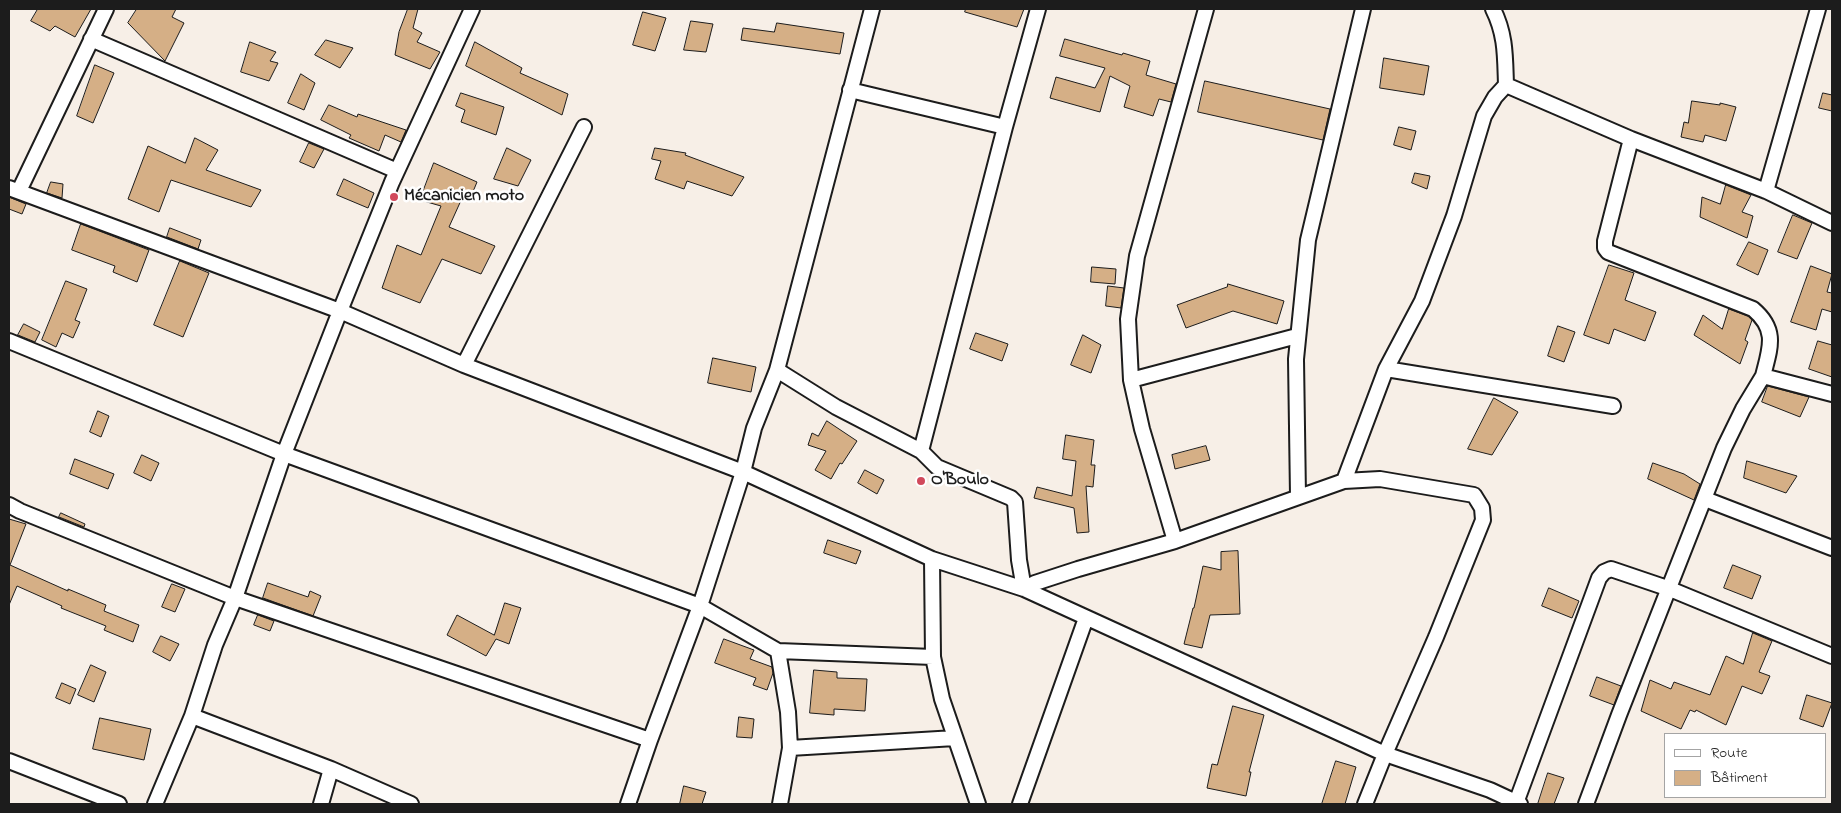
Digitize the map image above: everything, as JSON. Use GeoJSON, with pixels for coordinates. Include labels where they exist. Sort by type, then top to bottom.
{"type":"FeatureCollection","features":[{"type":"Feature","properties":{"kind":"street"},"geometry":{"type":"LineString","coordinates":[[106,9],[14,190],[340,312],[464,365],[743,472],[932,559],[1024,590],[1384,754],[1490,790],[1518,804],[1599,578],[1610,569],[1670,589],[1832,656]]}},
{"type":"Feature","properties":{"kind":"street"},"geometry":{"type":"LineString","coordinates":[[155,804],[192,716],[215,645],[235,598],[284,454],[340,312],[397,171],[472,9]]}},
{"type":"Feature","properties":{"kind":"street"},"geometry":{"type":"LineString","coordinates":[[628,804],[700,606],[743,472],[754,428],[777,370],[872,9]]}},
{"type":"Feature","properties":{"kind":"street"},"geometry":{"type":"LineString","coordinates":[[921,451],[1004,127],[1038,9]]}},
{"type":"Feature","properties":{"kind":"street"},"geometry":{"type":"LineString","coordinates":[[1175,541],[1142,429],[1131,380],[1128,319],[1137,256],[1206,9]]}},
{"type":"Feature","properties":{"kind":"street"},"geometry":{"type":"LineString","coordinates":[[1298,496],[1296,359],[1308,240],[1363,9]]}},
{"type":"Feature","properties":{"kind":"street"},"geometry":{"type":"LineString","coordinates":[[1344,481],[1386,369],[1422,301],[1454,216],[1484,116],[1506,85],[1505,46],[1501,25],[1493,9]]}},
{"type":"Feature","properties":{"kind":"street"},"geometry":{"type":"LineString","coordinates":[[1766,191],[1818,9]]}},
{"type":"Feature","properties":{"kind":"street"},"geometry":{"type":"LineString","coordinates":[[92,39],[397,171]]}},
{"type":"Feature","properties":{"kind":"street"},"geometry":{"type":"LineString","coordinates":[[1506,85],[1631,139],[1766,191],[1832,223]]}},
{"type":"Feature","properties":{"kind":"street"},"geometry":{"type":"LineString","coordinates":[[850,90],[1004,127]]}},
{"type":"Feature","properties":{"kind":"street"},"geometry":{"type":"LineString","coordinates":[[464,365],[584,127]]}},
{"type":"Feature","properties":{"kind":"street"},"geometry":{"type":"LineString","coordinates":[[1586,804],[1724,448],[1763,376],[1770,345],[1768,325],[1764,318],[1753,309],[1608,252],[1605,248],[1605,241],[1631,139]]}},
{"type":"Feature","properties":{"kind":"street"},"geometry":{"type":"LineString","coordinates":[[1131,380],[1297,336]]}},
{"type":"Feature","properties":{"kind":"street"},"geometry":{"type":"LineString","coordinates":[[9,341],[284,454],[700,606],[778,651],[933,657]]}},
{"type":"Feature","properties":{"kind":"street"},"geometry":{"type":"LineString","coordinates":[[1386,369],[1613,406]]}},
{"type":"Feature","properties":{"kind":"street"},"geometry":{"type":"LineString","coordinates":[[777,370],[836,407],[921,451],[937,468],[1011,498],[1015,502],[1019,560],[1024,590]]}},
{"type":"Feature","properties":{"kind":"street"},"geometry":{"type":"LineString","coordinates":[[1763,376],[1832,394]]}},
{"type":"Feature","properties":{"kind":"street"},"geometry":{"type":"LineString","coordinates":[[1024,590],[1035,583],[1175,541],[1344,481],[1380,479],[1474,495],[1482,508],[1483,520],[1436,637],[1384,754],[1365,804]]}},
{"type":"Feature","properties":{"kind":"street"},"geometry":{"type":"LineString","coordinates":[[1705,499],[1832,548]]}},
{"type":"Feature","properties":{"kind":"street"},"geometry":{"type":"LineString","coordinates":[[9,505],[235,598],[650,740]]}},
{"type":"Feature","properties":{"kind":"street"},"geometry":{"type":"LineString","coordinates":[[932,559],[933,657],[942,699],[978,804]]}},
{"type":"Feature","properties":{"kind":"street"},"geometry":{"type":"LineString","coordinates":[[1020,804],[1086,618]]}},
{"type":"Feature","properties":{"kind":"street"},"geometry":{"type":"LineString","coordinates":[[778,651],[788,712],[790,748],[780,804]]}},
{"type":"Feature","properties":{"kind":"street"},"geometry":{"type":"LineString","coordinates":[[192,716],[331,770],[411,804]]}},
{"type":"Feature","properties":{"kind":"street"},"geometry":{"type":"LineString","coordinates":[[790,748],[955,738]]}},
{"type":"Feature","properties":{"kind":"street"},"geometry":{"type":"LineString","coordinates":[[9,761],[119,804]]}},
{"type":"Feature","properties":{"kind":"street"},"geometry":{"type":"LineString","coordinates":[[321,804],[331,770]]}},
{"type":"Feature","properties":{"kind":"building"},"geometry":{"type":"Polygon","coordinates":[[[38,9],[91,9],[75,37],[55,26],[50,31],[31,21],[38,9]]]}},
{"type":"Feature","properties":{"kind":"building"},"geometry":{"type":"Polygon","coordinates":[[[137,9],[176,9],[172,17],[184,23],[165,61],[128,23],[137,9]]]}},
{"type":"Feature","properties":{"kind":"building"},"geometry":{"type":"Polygon","coordinates":[[[408,9],[418,9],[413,28],[422,33],[417,42],[440,52],[430,69],[395,55],[399,32],[408,9]]]}},
{"type":"Feature","properties":{"kind":"building"},"geometry":{"type":"Polygon","coordinates":[[[966,9],[1024,9],[1017,27],[965,12],[966,9]]]}},
{"type":"Feature","properties":{"kind":"building"},"geometry":{"type":"Polygon","coordinates":[[[643,12],[666,18],[655,51],[633,45],[643,12]]]}},
{"type":"Feature","properties":{"kind":"building"},"geometry":{"type":"Polygon","coordinates":[[[691,21],[713,24],[706,52],[684,50],[691,21]]]}},
{"type":"Feature","properties":{"kind":"building"},"geometry":{"type":"Polygon","coordinates":[[[777,23],[844,33],[840,54],[741,40],[743,28],[774,32],[777,23]]]}},
{"type":"Feature","properties":{"kind":"building"},"geometry":{"type":"Polygon","coordinates":[[[1065,39],[1150,61],[1146,75],[1176,84],[1171,102],[1159,99],[1153,116],[1124,107],[1130,86],[1110,76],[1100,112],[1050,98],[1056,77],[1095,88],[1105,68],[1060,56],[1065,39]]]}},
{"type":"Feature","properties":{"kind":"building"},"geometry":{"type":"Polygon","coordinates":[[[326,40],[353,48],[340,68],[315,55],[326,40]]]}},
{"type":"Feature","properties":{"kind":"building"},"geometry":{"type":"Polygon","coordinates":[[[250,42],[276,52],[270,61],[278,63],[269,81],[241,72],[250,42]]]}},
{"type":"Feature","properties":{"kind":"building"},"geometry":{"type":"Polygon","coordinates":[[[475,42],[522,68],[520,73],[568,94],[562,115],[466,66],[475,42]]]}},
{"type":"Feature","properties":{"kind":"building"},"geometry":{"type":"Polygon","coordinates":[[[1384,58],[1429,66],[1424,95],[1380,88],[1384,58]]]}},
{"type":"Feature","properties":{"kind":"building"},"geometry":{"type":"Polygon","coordinates":[[[95,65],[114,73],[93,123],[77,116],[95,65]]]}},
{"type":"Feature","properties":{"kind":"building"},"geometry":{"type":"Polygon","coordinates":[[[301,74],[315,83],[304,110],[288,103],[301,74]]]}},
{"type":"Feature","properties":{"kind":"building"},"geometry":{"type":"Polygon","coordinates":[[[1205,81],[1330,109],[1323,140],[1198,112],[1205,81]]]}},
{"type":"Feature","properties":{"kind":"building"},"geometry":{"type":"Polygon","coordinates":[[[461,93],[504,107],[496,135],[461,122],[465,110],[456,106],[461,93]]]}},
{"type":"Feature","properties":{"kind":"building"},"geometry":{"type":"Polygon","coordinates":[[[1823,93],[1832,95],[1832,111],[1819,108],[1823,93]]]}},
{"type":"Feature","properties":{"kind":"building"},"geometry":{"type":"Polygon","coordinates":[[[1692,101],[1720,105],[1720,103],[1736,107],[1726,141],[1705,135],[1703,142],[1681,137],[1684,122],[1688,123],[1692,101]]]}},
{"type":"Feature","properties":{"kind":"building"},"geometry":{"type":"Polygon","coordinates":[[[329,105],[357,117],[358,114],[406,130],[401,142],[385,135],[379,151],[349,138],[351,135],[321,120],[329,105]]]}},
{"type":"Feature","properties":{"kind":"building"},"geometry":{"type":"Polygon","coordinates":[[[1399,127],[1416,131],[1411,150],[1394,145],[1399,127]]]}},
{"type":"Feature","properties":{"kind":"building"},"geometry":{"type":"Polygon","coordinates":[[[195,138],[218,150],[206,170],[261,190],[251,207],[171,180],[159,212],[128,199],[148,146],[185,163],[195,138]]]}},
{"type":"Feature","properties":{"kind":"building"},"geometry":{"type":"Polygon","coordinates":[[[309,143],[324,149],[314,168],[300,162],[309,143]]]}},
{"type":"Feature","properties":{"kind":"building"},"geometry":{"type":"Polygon","coordinates":[[[507,148],[531,160],[518,186],[494,179],[507,148]]]}},
{"type":"Feature","properties":{"kind":"building"},"geometry":{"type":"Polygon","coordinates":[[[655,148],[686,153],[685,155],[744,177],[732,196],[687,181],[684,189],[655,179],[661,161],[652,159],[655,148]]]}},
{"type":"Feature","properties":{"kind":"building"},"geometry":{"type":"Polygon","coordinates":[[[434,163],[477,182],[470,199],[463,196],[449,227],[495,246],[481,274],[442,259],[420,303],[382,288],[397,245],[421,255],[441,206],[420,200],[434,163]]]}},
{"type":"Feature","properties":{"kind":"building"},"geometry":{"type":"Polygon","coordinates":[[[1415,173],[1430,176],[1427,189],[1412,183],[1415,173]]]}},
{"type":"Feature","properties":{"kind":"building"},"geometry":{"type":"Polygon","coordinates":[[[344,179],[374,193],[368,208],[337,195],[344,179]]]}},
{"type":"Feature","properties":{"kind":"building"},"geometry":{"type":"Polygon","coordinates":[[[51,182],[63,184],[62,198],[47,193],[51,182]]]}},
{"type":"Feature","properties":{"kind":"building"},"geometry":{"type":"Polygon","coordinates":[[[1726,185],[1751,195],[1742,212],[1753,216],[1747,238],[1700,217],[1702,197],[1720,204],[1726,185]]]}},
{"type":"Feature","properties":{"kind":"building"},"geometry":{"type":"Polygon","coordinates":[[[9,197],[26,204],[22,214],[9,209],[9,197]]]}},
{"type":"Feature","properties":{"kind":"building"},"geometry":{"type":"Polygon","coordinates":[[[1793,215],[1812,223],[1797,259],[1778,252],[1793,215]]]}},
{"type":"Feature","properties":{"kind":"building"},"geometry":{"type":"Polygon","coordinates":[[[81,224],[149,250],[137,282],[113,272],[115,266],[72,250],[81,224]]]}},
{"type":"Feature","properties":{"kind":"building"},"geometry":{"type":"Polygon","coordinates":[[[170,228],[201,240],[198,249],[167,237],[170,228]]]}},
{"type":"Feature","properties":{"kind":"building"},"geometry":{"type":"Polygon","coordinates":[[[1749,242],[1768,250],[1758,275],[1737,265],[1749,242]]]}},
{"type":"Feature","properties":{"kind":"building"},"geometry":{"type":"Polygon","coordinates":[[[180,261],[209,273],[183,337],[154,325],[180,261]]]}},
{"type":"Feature","properties":{"kind":"building"},"geometry":{"type":"Polygon","coordinates":[[[1609,265],[1634,273],[1625,300],[1656,312],[1645,341],[1614,329],[1609,344],[1584,335],[1609,265]]]}},
{"type":"Feature","properties":{"kind":"building"},"geometry":{"type":"Polygon","coordinates":[[[1811,266],[1832,274],[1827,292],[1832,293],[1832,312],[1822,309],[1816,330],[1791,322],[1811,266]]]}},
{"type":"Feature","properties":{"kind":"building"},"geometry":{"type":"Polygon","coordinates":[[[1092,267],[1116,269],[1115,284],[1091,282],[1092,267]]]}},
{"type":"Feature","properties":{"kind":"building"},"geometry":{"type":"Polygon","coordinates":[[[66,281],[87,289],[75,320],[80,322],[73,338],[62,333],[56,347],[42,340],[66,281]]]}},
{"type":"Feature","properties":{"kind":"building"},"geometry":{"type":"Polygon","coordinates":[[[1228,284],[1284,301],[1277,324],[1233,311],[1186,328],[1177,305],[1227,287],[1228,284]]]}},
{"type":"Feature","properties":{"kind":"building"},"geometry":{"type":"Polygon","coordinates":[[[1108,286],[1124,288],[1121,308],[1106,306],[1108,286]]]}},
{"type":"Feature","properties":{"kind":"building"},"geometry":{"type":"Polygon","coordinates":[[[1729,309],[1748,316],[1752,320],[1745,340],[1748,342],[1740,364],[1694,335],[1703,315],[1722,329],[1729,309]]]}},
{"type":"Feature","properties":{"kind":"building"},"geometry":{"type":"Polygon","coordinates":[[[24,324],[40,332],[35,342],[18,335],[24,324]]]}},
{"type":"Feature","properties":{"kind":"building"},"geometry":{"type":"Polygon","coordinates":[[[1558,326],[1575,332],[1564,362],[1548,356],[1558,326]]]}},
{"type":"Feature","properties":{"kind":"building"},"geometry":{"type":"Polygon","coordinates":[[[976,333],[1008,344],[1002,361],[970,349],[976,333]]]}},
{"type":"Feature","properties":{"kind":"building"},"geometry":{"type":"Polygon","coordinates":[[[1083,335],[1101,345],[1091,373],[1071,365],[1083,335]]]}},
{"type":"Feature","properties":{"kind":"building"},"geometry":{"type":"Polygon","coordinates":[[[1818,341],[1832,345],[1832,377],[1809,369],[1818,341]]]}},
{"type":"Feature","properties":{"kind":"building"},"geometry":{"type":"Polygon","coordinates":[[[713,358],[756,367],[751,392],[708,383],[713,358]]]}},
{"type":"Feature","properties":{"kind":"building"},"geometry":{"type":"Polygon","coordinates":[[[1768,386],[1809,397],[1800,417],[1762,402],[1768,386]]]}},
{"type":"Feature","properties":{"kind":"building"},"geometry":{"type":"Polygon","coordinates":[[[1494,398],[1518,412],[1492,455],[1468,449],[1494,398]]]}},
{"type":"Feature","properties":{"kind":"building"},"geometry":{"type":"Polygon","coordinates":[[[98,411],[109,416],[101,437],[90,432],[98,411]]]}},
{"type":"Feature","properties":{"kind":"building"},"geometry":{"type":"Polygon","coordinates":[[[827,421],[857,441],[842,464],[840,463],[831,479],[815,470],[826,451],[808,445],[812,433],[818,436],[827,421]]]}},
{"type":"Feature","properties":{"kind":"building"},"geometry":{"type":"Polygon","coordinates":[[[1066,435],[1094,440],[1091,465],[1095,465],[1093,487],[1086,486],[1089,532],[1077,533],[1074,508],[1034,498],[1037,487],[1072,496],[1076,461],[1063,459],[1066,435]]]}},
{"type":"Feature","properties":{"kind":"building"},"geometry":{"type":"Polygon","coordinates":[[[1206,446],[1210,460],[1175,469],[1172,455],[1206,446]]]}},
{"type":"Feature","properties":{"kind":"building"},"geometry":{"type":"Polygon","coordinates":[[[142,455],[159,463],[151,481],[134,473],[142,455]]]}},
{"type":"Feature","properties":{"kind":"building"},"geometry":{"type":"Polygon","coordinates":[[[75,459],[114,474],[108,489],[70,474],[75,459]]]}},
{"type":"Feature","properties":{"kind":"building"},"geometry":{"type":"Polygon","coordinates":[[[1747,461],[1797,476],[1786,493],[1744,478],[1747,461]]]}},
{"type":"Feature","properties":{"kind":"building"},"geometry":{"type":"Polygon","coordinates":[[[1653,463],[1684,474],[1700,484],[1694,500],[1648,479],[1653,463]]]}},
{"type":"Feature","properties":{"kind":"building"},"geometry":{"type":"Polygon","coordinates":[[[865,470],[884,480],[877,494],[858,483],[865,470]]]}},
{"type":"Feature","properties":{"kind":"building"},"geometry":{"type":"Polygon","coordinates":[[[61,513],[85,524],[84,527],[59,517],[61,513]]]}},
{"type":"Feature","properties":{"kind":"building"},"geometry":{"type":"Polygon","coordinates":[[[9,519],[26,524],[10,565],[68,591],[68,589],[106,605],[104,611],[139,625],[133,642],[104,630],[106,626],[61,608],[62,606],[17,586],[9,605],[9,519]]]}},
{"type":"Feature","properties":{"kind":"building"},"geometry":{"type":"Polygon","coordinates":[[[828,540],[861,551],[856,564],[824,553],[828,540]]]}},
{"type":"Feature","properties":{"kind":"building"},"geometry":{"type":"Polygon","coordinates":[[[1238,551],[1240,614],[1210,615],[1202,648],[1184,644],[1203,566],[1221,570],[1221,552],[1238,551]]]}},
{"type":"Feature","properties":{"kind":"building"},"geometry":{"type":"Polygon","coordinates":[[[1733,565],[1761,576],[1752,599],[1724,588],[1733,565]]]}},
{"type":"Feature","properties":{"kind":"building"},"geometry":{"type":"Polygon","coordinates":[[[268,583],[308,597],[310,591],[321,596],[313,616],[263,598],[268,583]]]}},
{"type":"Feature","properties":{"kind":"building"},"geometry":{"type":"Polygon","coordinates":[[[172,584],[185,589],[175,612],[162,607],[172,584]]]}},
{"type":"Feature","properties":{"kind":"building"},"geometry":{"type":"Polygon","coordinates":[[[1549,588],[1579,601],[1572,618],[1542,606],[1549,588]]]}},
{"type":"Feature","properties":{"kind":"building"},"geometry":{"type":"Polygon","coordinates":[[[505,603],[521,608],[509,644],[496,639],[486,656],[447,635],[457,615],[494,635],[505,603]]]}},
{"type":"Feature","properties":{"kind":"building"},"geometry":{"type":"Polygon","coordinates":[[[258,615],[274,621],[270,631],[254,625],[258,615]]]}},
{"type":"Feature","properties":{"kind":"building"},"geometry":{"type":"Polygon","coordinates":[[[1753,633],[1772,641],[1759,672],[1770,676],[1762,694],[1742,686],[1726,725],[1696,710],[1695,712],[1690,710],[1681,729],[1641,711],[1650,680],[1671,689],[1674,682],[1710,695],[1726,656],[1743,664],[1753,633]]]}},
{"type":"Feature","properties":{"kind":"building"},"geometry":{"type":"Polygon","coordinates":[[[161,636],[179,644],[170,661],[153,652],[161,636]]]}},
{"type":"Feature","properties":{"kind":"building"},"geometry":{"type":"Polygon","coordinates":[[[724,639],[754,650],[750,659],[772,667],[773,673],[767,690],[753,685],[756,678],[715,663],[724,639]]]}},
{"type":"Feature","properties":{"kind":"building"},"geometry":{"type":"Polygon","coordinates":[[[91,665],[106,672],[94,702],[78,695],[91,665]]]}},
{"type":"Feature","properties":{"kind":"building"},"geometry":{"type":"Polygon","coordinates":[[[814,670],[837,672],[837,678],[867,679],[865,711],[834,709],[834,715],[810,713],[814,670]]]}},
{"type":"Feature","properties":{"kind":"building"},"geometry":{"type":"Polygon","coordinates":[[[1597,677],[1621,686],[1614,705],[1590,696],[1597,677]]]}},
{"type":"Feature","properties":{"kind":"building"},"geometry":{"type":"Polygon","coordinates":[[[62,683],[76,689],[70,704],[56,698],[62,683]]]}},
{"type":"Feature","properties":{"kind":"building"},"geometry":{"type":"Polygon","coordinates":[[[1807,695],[1832,703],[1823,727],[1800,719],[1807,695]]]}},
{"type":"Feature","properties":{"kind":"building"},"geometry":{"type":"Polygon","coordinates":[[[1233,706],[1264,715],[1249,772],[1251,772],[1246,796],[1207,788],[1212,764],[1217,765],[1233,706]]]}},
{"type":"Feature","properties":{"kind":"building"},"geometry":{"type":"Polygon","coordinates":[[[739,717],[754,719],[752,738],[737,737],[739,717]]]}},
{"type":"Feature","properties":{"kind":"building"},"geometry":{"type":"Polygon","coordinates":[[[100,718],[151,729],[144,760],[93,749],[100,718]]]}},
{"type":"Feature","properties":{"kind":"building"},"geometry":{"type":"Polygon","coordinates":[[[1336,761],[1356,767],[1345,804],[1322,804],[1336,761]]]}},
{"type":"Feature","properties":{"kind":"building"},"geometry":{"type":"Polygon","coordinates":[[[1548,773],[1564,778],[1554,804],[1538,804],[1548,773]]]}},
{"type":"Feature","properties":{"kind":"building"},"geometry":{"type":"Polygon","coordinates":[[[684,786],[706,792],[702,804],[680,804],[684,786]]]}},
{"type":"Feature","properties":{"kind":"place","name":"Mécanicien moto"},"geometry":{"type":"Point","coordinates":[394,197]}},
{"type":"Feature","properties":{"kind":"place","name":"O'Boulo"},"geometry":{"type":"Point","coordinates":[921,481]}}]}
